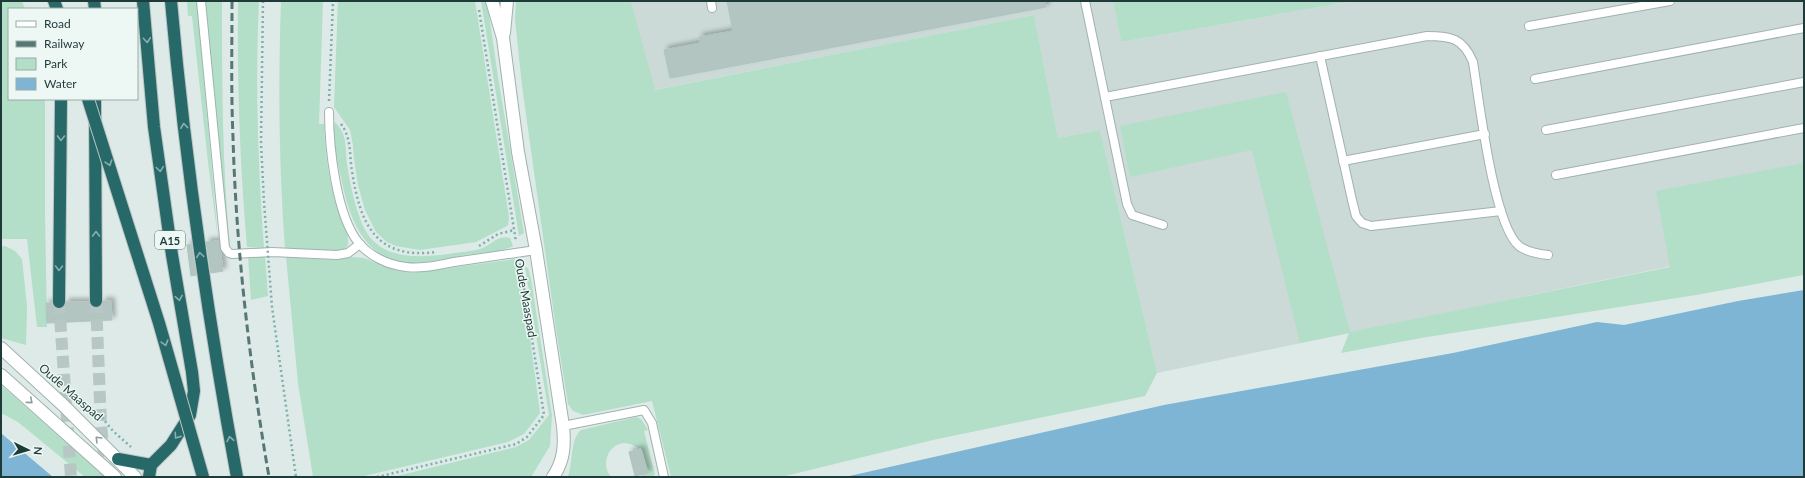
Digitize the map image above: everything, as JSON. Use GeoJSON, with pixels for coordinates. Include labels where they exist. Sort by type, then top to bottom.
{"type":"FeatureCollection","features":[{"type":"Feature","properties":{"kind":"highway","name":"A15"},"geometry":{"type":"LineString","coordinates":[[143,1],[154,127],[172,255],[194,391],[192,406],[183,427],[171,445],[152,465],[149,477]]}},
{"type":"Feature","properties":{"kind":"highway","name":"A15"},"geometry":{"type":"LineString","coordinates":[[171,1],[188,165],[222,394],[237,477]]}},
{"type":"Feature","properties":{"kind":"highway"},"geometry":{"type":"LineString","coordinates":[[59,302],[61,100]]}},
{"type":"Feature","properties":{"kind":"highway","name":"A15"},"geometry":{"type":"LineString","coordinates":[[88,100],[157,316],[203,477]]}},
{"type":"Feature","properties":{"kind":"highway"},"geometry":{"type":"LineString","coordinates":[[95,100],[96,302]]}},
{"type":"Feature","properties":{"kind":"highway"},"geometry":{"type":"LineString","coordinates":[[118,459],[152,465]]}},
{"type":"Feature","properties":{"kind":"street","name":"Oude Maaspad"},"geometry":{"type":"LineString","coordinates":[[492,1],[503,38],[518,152],[536,250],[564,437],[561,465],[552,477]]}},
{"type":"Feature","properties":{"kind":"street","name":"Oude Maaspad"},"geometry":{"type":"LineString","coordinates":[[503,38],[507,1]]}},
{"type":"Feature","properties":{"kind":"street","name":"Oude Maaspad"},"geometry":{"type":"LineString","coordinates":[[1,348],[84,426],[135,477]]}},
{"type":"Feature","properties":{"kind":"street"},"geometry":{"type":"LineString","coordinates":[[1,375],[115,477]]}},
{"type":"Feature","properties":{"kind":"lane"},"geometry":{"type":"LineString","coordinates":[[201,1],[225,248],[232,254],[259,252],[328,256],[348,253],[360,244]]}},
{"type":"Feature","properties":{"kind":"lane"},"geometry":{"type":"LineString","coordinates":[[1085,1],[1127,204],[1132,215],[1164,225]]}},
{"type":"Feature","properties":{"kind":"lane"},"geometry":{"type":"LineString","coordinates":[[1529,26],[1670,1]]}},
{"type":"Feature","properties":{"kind":"lane"},"geometry":{"type":"LineString","coordinates":[[1535,79],[1804,28]]}},
{"type":"Feature","properties":{"kind":"lane"},"geometry":{"type":"LineString","coordinates":[[1105,97],[1427,36],[1444,36],[1456,40],[1468,49],[1473,62],[1494,182],[1501,211],[1508,231],[1519,246],[1532,253],[1548,255]]}},
{"type":"Feature","properties":{"kind":"lane"},"geometry":{"type":"LineString","coordinates":[[1320,56],[1356,216],[1362,223],[1371,226],[1501,211]]}},
{"type":"Feature","properties":{"kind":"lane"},"geometry":{"type":"LineString","coordinates":[[1546,130],[1804,82]]}},
{"type":"Feature","properties":{"kind":"lane"},"geometry":{"type":"LineString","coordinates":[[329,112],[331,149],[337,188],[347,218],[360,244],[380,259],[406,267],[426,267],[536,250]]}},
{"type":"Feature","properties":{"kind":"lane"},"geometry":{"type":"LineString","coordinates":[[1556,175],[1804,128]]}},
{"type":"Feature","properties":{"kind":"lane"},"geometry":{"type":"LineString","coordinates":[[1343,161],[1485,134]]}},
{"type":"Feature","properties":{"kind":"lane"},"geometry":{"type":"LineString","coordinates":[[562,426],[644,410],[652,423],[664,477]]}},
{"type":"Feature","properties":{"kind":"lane"},"geometry":{"type":"LineString","coordinates":[[73,439],[84,426]]}},
{"type":"Feature","properties":{"kind":"path"},"geometry":{"type":"LineString","coordinates":[[263,1],[261,144],[264,202],[272,307],[296,477]]}},
{"type":"Feature","properties":{"kind":"path"},"geometry":{"type":"LineString","coordinates":[[333,1],[329,112],[348,133],[355,188],[364,219],[373,234],[386,245],[406,253],[420,254],[437,252]]}},
{"type":"Feature","properties":{"kind":"path","name":"Oude Maaspad"},"geometry":{"type":"LineString","coordinates":[[377,477],[516,444],[526,437],[544,415],[479,9]]}},
{"type":"Feature","properties":{"kind":"path"},"geometry":{"type":"LineString","coordinates":[[476,246],[498,234],[514,230]]}},
{"type":"Feature","properties":{"kind":"path","name":"Oude Maaspad"},"geometry":{"type":"LineString","coordinates":[[70,391],[99,414],[113,431],[152,465]]}},
{"type":"Feature","properties":{"kind":"shaded area"},"geometry":{"type":"Polygon","coordinates":[[[631,1],[1113,1],[1121,42],[1354,1],[1804,1],[1804,164],[1671,266],[1157,373],[1100,130],[1058,138],[1034,15],[654,90],[631,1]]]}},
{"type":"Feature","properties":{"kind":"green space"},"geometry":{"type":"Polygon","coordinates":[[[1,1],[22,1],[25,8],[8,8],[8,100],[45,100],[47,327],[37,327],[27,239],[1,239],[1,1]]]}},
{"type":"Feature","properties":{"kind":"green space"},"geometry":{"type":"Polygon","coordinates":[[[187,1],[197,1],[218,239],[192,16],[188,16],[187,1]]]}},
{"type":"Feature","properties":{"kind":"green space"},"geometry":{"type":"Polygon","coordinates":[[[205,1],[222,1],[224,155],[230,247],[228,245],[205,1]]]}},
{"type":"Feature","properties":{"kind":"green space"},"geometry":{"type":"Polygon","coordinates":[[[238,1],[259,1],[257,63],[258,124],[264,248],[247,247],[242,186],[238,62],[238,1]]]}},
{"type":"Feature","properties":{"kind":"green space"},"geometry":{"type":"Polygon","coordinates":[[[281,1],[323,1],[319,124],[324,124],[326,157],[330,179],[339,214],[348,236],[347,246],[340,251],[285,249],[281,187],[280,125],[281,1]]]}},
{"type":"Feature","properties":{"kind":"green space"},"geometry":{"type":"Polygon","coordinates":[[[338,1],[475,1],[509,217],[508,225],[476,242],[420,250],[396,246],[387,242],[376,232],[365,210],[358,185],[350,130],[334,107],[338,1]]]}},
{"type":"Feature","properties":{"kind":"green space"},"geometry":{"type":"Polygon","coordinates":[[[481,1],[487,1],[524,233],[519,236],[481,1]]]}},
{"type":"Feature","properties":{"kind":"green space"},"geometry":{"type":"Polygon","coordinates":[[[516,1],[631,1],[655,90],[1034,15],[1058,138],[1100,130],[1157,373],[1145,396],[933,440],[781,477],[671,477],[652,401],[583,415],[573,411],[568,404],[522,86],[515,19],[516,1]]]}},
{"type":"Feature","properties":{"kind":"green space"},"geometry":{"type":"Polygon","coordinates":[[[1113,1],[1354,1],[1121,42],[1113,1]]]}},
{"type":"Feature","properties":{"kind":"green space"},"geometry":{"type":"Polygon","coordinates":[[[1286,92],[1350,332],[1670,267],[1656,191],[1804,163],[1804,275],[1696,295],[1421,338],[1341,353],[1349,333],[1300,343],[1252,150],[1130,177],[1120,126],[1286,92]]]}},
{"type":"Feature","properties":{"kind":"green space"},"geometry":{"type":"Polygon","coordinates":[[[335,122],[344,137],[349,178],[361,221],[368,234],[376,244],[386,250],[410,256],[449,254],[476,250],[484,248],[494,241],[505,237],[510,238],[513,246],[497,251],[417,263],[400,262],[386,257],[374,249],[364,239],[350,212],[336,152],[334,136],[335,122]]]}},
{"type":"Feature","properties":{"kind":"green space"},"geometry":{"type":"Polygon","coordinates":[[[1,246],[5,246],[15,251],[22,259],[27,306],[26,345],[1,338],[1,246]]]}},
{"type":"Feature","properties":{"kind":"green space"},"geometry":{"type":"Polygon","coordinates":[[[265,256],[268,296],[251,300],[248,257],[265,256]]]}},
{"type":"Feature","properties":{"kind":"green space"},"geometry":{"type":"Polygon","coordinates":[[[286,257],[334,260],[351,257],[364,258],[395,270],[412,273],[515,259],[530,338],[540,413],[524,434],[508,442],[360,477],[313,477],[298,383],[286,257]]]}},
{"type":"Feature","properties":{"kind":"green space"},"geometry":{"type":"Polygon","coordinates":[[[525,267],[528,268],[531,279],[552,415],[550,446],[531,477],[393,477],[516,447],[529,440],[549,415],[525,267]]]}},
{"type":"Feature","properties":{"kind":"green space"},"geometry":{"type":"Polygon","coordinates":[[[1,385],[105,477],[85,477],[18,422],[1,413],[1,385]]]}},
{"type":"Feature","properties":{"kind":"green space"},"geometry":{"type":"Polygon","coordinates":[[[636,417],[641,419],[648,430],[644,431],[655,475],[650,477],[641,476],[645,466],[641,449],[631,444],[624,443],[613,447],[607,456],[606,467],[611,477],[568,477],[573,445],[577,434],[581,430],[636,417]]]}},
{"type":"Feature","properties":{"kind":"water"},"geometry":{"type":"Polygon","coordinates":[[[1804,290],[1804,477],[845,477],[1164,405],[1453,353],[1597,322],[1624,325],[1738,301],[1804,290]]]}},
{"type":"Feature","properties":{"kind":"water"},"geometry":{"type":"Polygon","coordinates":[[[2,434],[53,477],[1,477],[2,434]]]}},
{"type":"Feature","properties":{"kind":"building"},"geometry":{"type":"Polygon","coordinates":[[[727,1],[1045,1],[1046,7],[670,78],[664,50],[700,43],[699,37],[733,31],[727,1]]]}},
{"type":"Feature","properties":{"kind":"building"},"geometry":{"type":"Polygon","coordinates":[[[219,241],[223,271],[211,273],[206,242],[219,241]]]}},
{"type":"Feature","properties":{"kind":"building"},"geometry":{"type":"Polygon","coordinates":[[[191,244],[196,275],[191,276],[187,245],[191,244]]]}},
{"type":"Feature","properties":{"kind":"building"},"geometry":{"type":"Polygon","coordinates":[[[103,301],[111,301],[112,320],[47,323],[46,303],[52,303],[55,308],[59,309],[65,306],[66,302],[89,302],[92,307],[96,308],[102,305],[103,301]]]}},
{"type":"Feature","properties":{"kind":"building"},"geometry":{"type":"Polygon","coordinates":[[[641,449],[648,473],[635,476],[629,452],[641,449]]]}},
{"type":"Feature","properties":{"kind":"tunnel"},"geometry":{"type":"LineString","coordinates":[[96,301],[101,425],[106,477]]}},
{"type":"Feature","properties":{"kind":"tunnel"},"geometry":{"type":"LineString","coordinates":[[59,302],[71,477]]}},
{"type":"Feature","properties":{"kind":"railway"},"geometry":{"type":"LineString","coordinates":[[232,1],[232,120],[237,222],[250,351],[269,477]]}}]}
